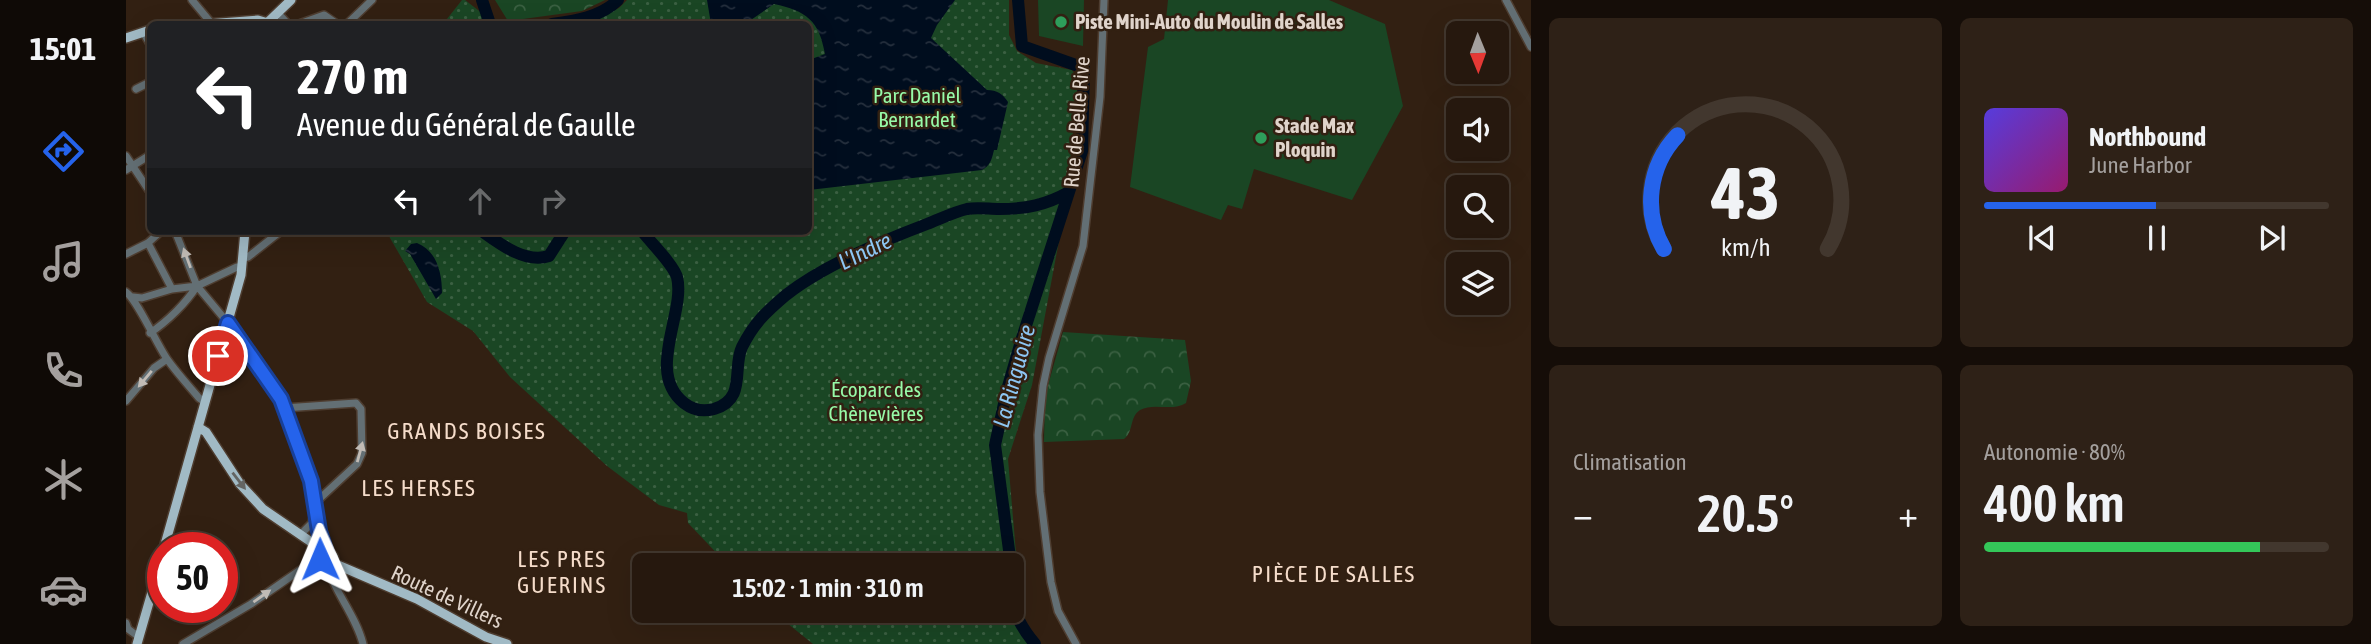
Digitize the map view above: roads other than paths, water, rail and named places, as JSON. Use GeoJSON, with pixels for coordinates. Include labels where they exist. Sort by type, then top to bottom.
{"type":"FeatureCollection","features":[{"type":"Feature","properties":{"kind":"main road"},"geometry":{"type":"LineString","coordinates":[[270,21],[290,0]]}},
{"type":"Feature","properties":{"kind":"main road"},"geometry":{"type":"LineString","coordinates":[[126,38],[147,31]]}},
{"type":"Feature","properties":{"kind":"main road"},"geometry":{"type":"LineString","coordinates":[[168,532],[228,323],[243,263],[245,235]]}},
{"type":"Feature","properties":{"kind":"main road"},"geometry":{"type":"LineString","coordinates":[[228,323],[284,408],[311,481],[326,560]]}},
{"type":"Feature","properties":{"kind":"main road"},"geometry":{"type":"LineString","coordinates":[[198,426],[206,432],[240,484],[263,509],[317,546],[326,560]]}},
{"type":"Feature","properties":{"kind":"main road","name":"Route de Villers"},"geometry":{"type":"LineString","coordinates":[[326,560],[417,599],[486,637],[507,644]]}},
{"type":"Feature","properties":{"kind":"main road"},"geometry":{"type":"LineString","coordinates":[[138,640],[147,609]]}},
{"type":"Feature","properties":{"kind":"street"},"geometry":{"type":"LineString","coordinates":[[192,0],[210,21]]}},
{"type":"Feature","properties":{"kind":"street"},"geometry":{"type":"LineString","coordinates":[[350,21],[372,0]]}},
{"type":"Feature","properties":{"kind":"street","name":"Rue de Belle Rive"},"geometry":{"type":"LineString","coordinates":[[1076,644],[1058,611],[1051,582],[1040,492],[1038,435],[1049,358],[1083,246],[1100,97],[1104,0]]}},
{"type":"Feature","properties":{"kind":"street"},"geometry":{"type":"LineString","coordinates":[[1506,0],[1531,47]]}},
{"type":"Feature","properties":{"kind":"street"},"geometry":{"type":"LineString","coordinates":[[278,13],[285,21]]}},
{"type":"Feature","properties":{"kind":"street"},"geometry":{"type":"LineString","coordinates":[[307,21],[324,15],[333,21]]}},
{"type":"Feature","properties":{"kind":"street"},"geometry":{"type":"LineString","coordinates":[[136,89],[147,84]]}},
{"type":"Feature","properties":{"kind":"street"},"geometry":{"type":"LineString","coordinates":[[126,156],[129,167],[147,188]]}},
{"type":"Feature","properties":{"kind":"street"},"geometry":{"type":"LineString","coordinates":[[129,167],[147,157]]}},
{"type":"Feature","properties":{"kind":"street"},"geometry":{"type":"LineString","coordinates":[[126,254],[148,243],[157,235]]}},
{"type":"Feature","properties":{"kind":"street"},"geometry":{"type":"LineString","coordinates":[[177,235],[197,286],[228,323]]}},
{"type":"Feature","properties":{"kind":"street"},"geometry":{"type":"LineString","coordinates":[[129,295],[142,298],[172,289],[197,286],[237,267],[276,235]]}},
{"type":"Feature","properties":{"kind":"street"},"geometry":{"type":"LineString","coordinates":[[148,243],[172,289]]}},
{"type":"Feature","properties":{"kind":"street"},"geometry":{"type":"LineString","coordinates":[[150,333],[183,303],[197,286]]}},
{"type":"Feature","properties":{"kind":"street"},"geometry":{"type":"LineString","coordinates":[[129,295],[167,359],[205,402]]}},
{"type":"Feature","properties":{"kind":"street"},"geometry":{"type":"LineString","coordinates":[[126,401],[154,368],[167,359]]}},
{"type":"Feature","properties":{"kind":"street"},"geometry":{"type":"LineString","coordinates":[[284,408],[356,403],[361,409],[362,453],[357,464],[316,502],[312,523],[300,535]]}},
{"type":"Feature","properties":{"kind":"street"},"geometry":{"type":"LineString","coordinates":[[183,644],[251,604],[309,564],[326,560],[331,578],[363,644]]}},
{"type":"Feature","properties":{"kind":"street"},"geometry":{"type":"LineString","coordinates":[[126,623],[138,640]]}},
{"type":"Feature","properties":{"kind":"water"},"geometry":{"type":"Polygon","coordinates":[[[707,0],[955,0],[931,38],[987,90],[999,93],[1008,102],[997,150],[994,150],[990,162],[982,170],[812,190],[812,59],[825,54],[815,25],[803,14],[774,4],[749,21],[710,21],[707,0]]]}},
{"type":"Feature","properties":{"kind":"water"},"geometry":{"type":"Polygon","coordinates":[[[417,243],[429,251],[437,264],[442,293],[436,299],[410,254],[405,251],[411,244],[417,243]]]}},
{"type":"Feature","properties":{"kind":"waterway","name":"L'Indre"},"geometry":{"type":"LineString","coordinates":[[482,0],[489,21]]}},
{"type":"Feature","properties":{"kind":"waterway","name":"L'Indre"},"geometry":{"type":"LineString","coordinates":[[572,21],[596,14],[618,0]]}},
{"type":"Feature","properties":{"kind":"waterway","name":"L'Indre"},"geometry":{"type":"LineString","coordinates":[[645,235],[667,260],[677,277],[676,308],[667,359],[673,390],[691,407],[714,409],[724,404],[735,391],[739,355],[756,324],[801,284],[873,246],[957,212],[971,208],[1027,207],[1069,192],[1082,151],[1084,68],[1022,46],[1018,0]]}},
{"type":"Feature","properties":{"kind":"waterway","name":"La Ringuoire"},"geometry":{"type":"LineString","coordinates":[[1009,553],[995,445],[1022,338],[1069,192]]}},
{"type":"Feature","properties":{"kind":"waterway","name":"L'Indre"},"geometry":{"type":"LineString","coordinates":[[487,235],[522,255],[540,258],[549,256],[562,235]]}},
{"type":"Feature","properties":{"kind":"waterway","name":"La Ringuoire"},"geometry":{"type":"LineString","coordinates":[[1021,623],[1035,644]]}},
{"type":"Feature","properties":{"kind":"place","name":"Piste Mini-Auto du Moulin de Salles"},"geometry":{"type":"Point","coordinates":[1061,22]}},
{"type":"Feature","properties":{"kind":"place","name":"Stade Max Ploquin"},"geometry":{"type":"Point","coordinates":[1261,138]}},
{"type":"Feature","properties":{"kind":"district","name":"GRANDS BOISES"},"geometry":{"type":"Point","coordinates":[467,431]}},
{"type":"Feature","properties":{"kind":"district","name":"LES HERSES"},"geometry":{"type":"Point","coordinates":[419,488]}},
{"type":"Feature","properties":{"kind":"district","name":"LES PRES GUERINS"},"geometry":{"type":"Point","coordinates":[562,572]}},
{"type":"Feature","properties":{"kind":"district","name":"PIÈCE DE SALLES"},"geometry":{"type":"Point","coordinates":[1334,574]}},
{"type":"Feature","properties":{"kind":"park label","name":"Parc Daniel Bernardet"},"geometry":{"type":"Point","coordinates":[917,108]}},
{"type":"Feature","properties":{"kind":"park label","name":"Écoparc des Chènevières"},"geometry":{"type":"Point","coordinates":[876,402]}}]}
